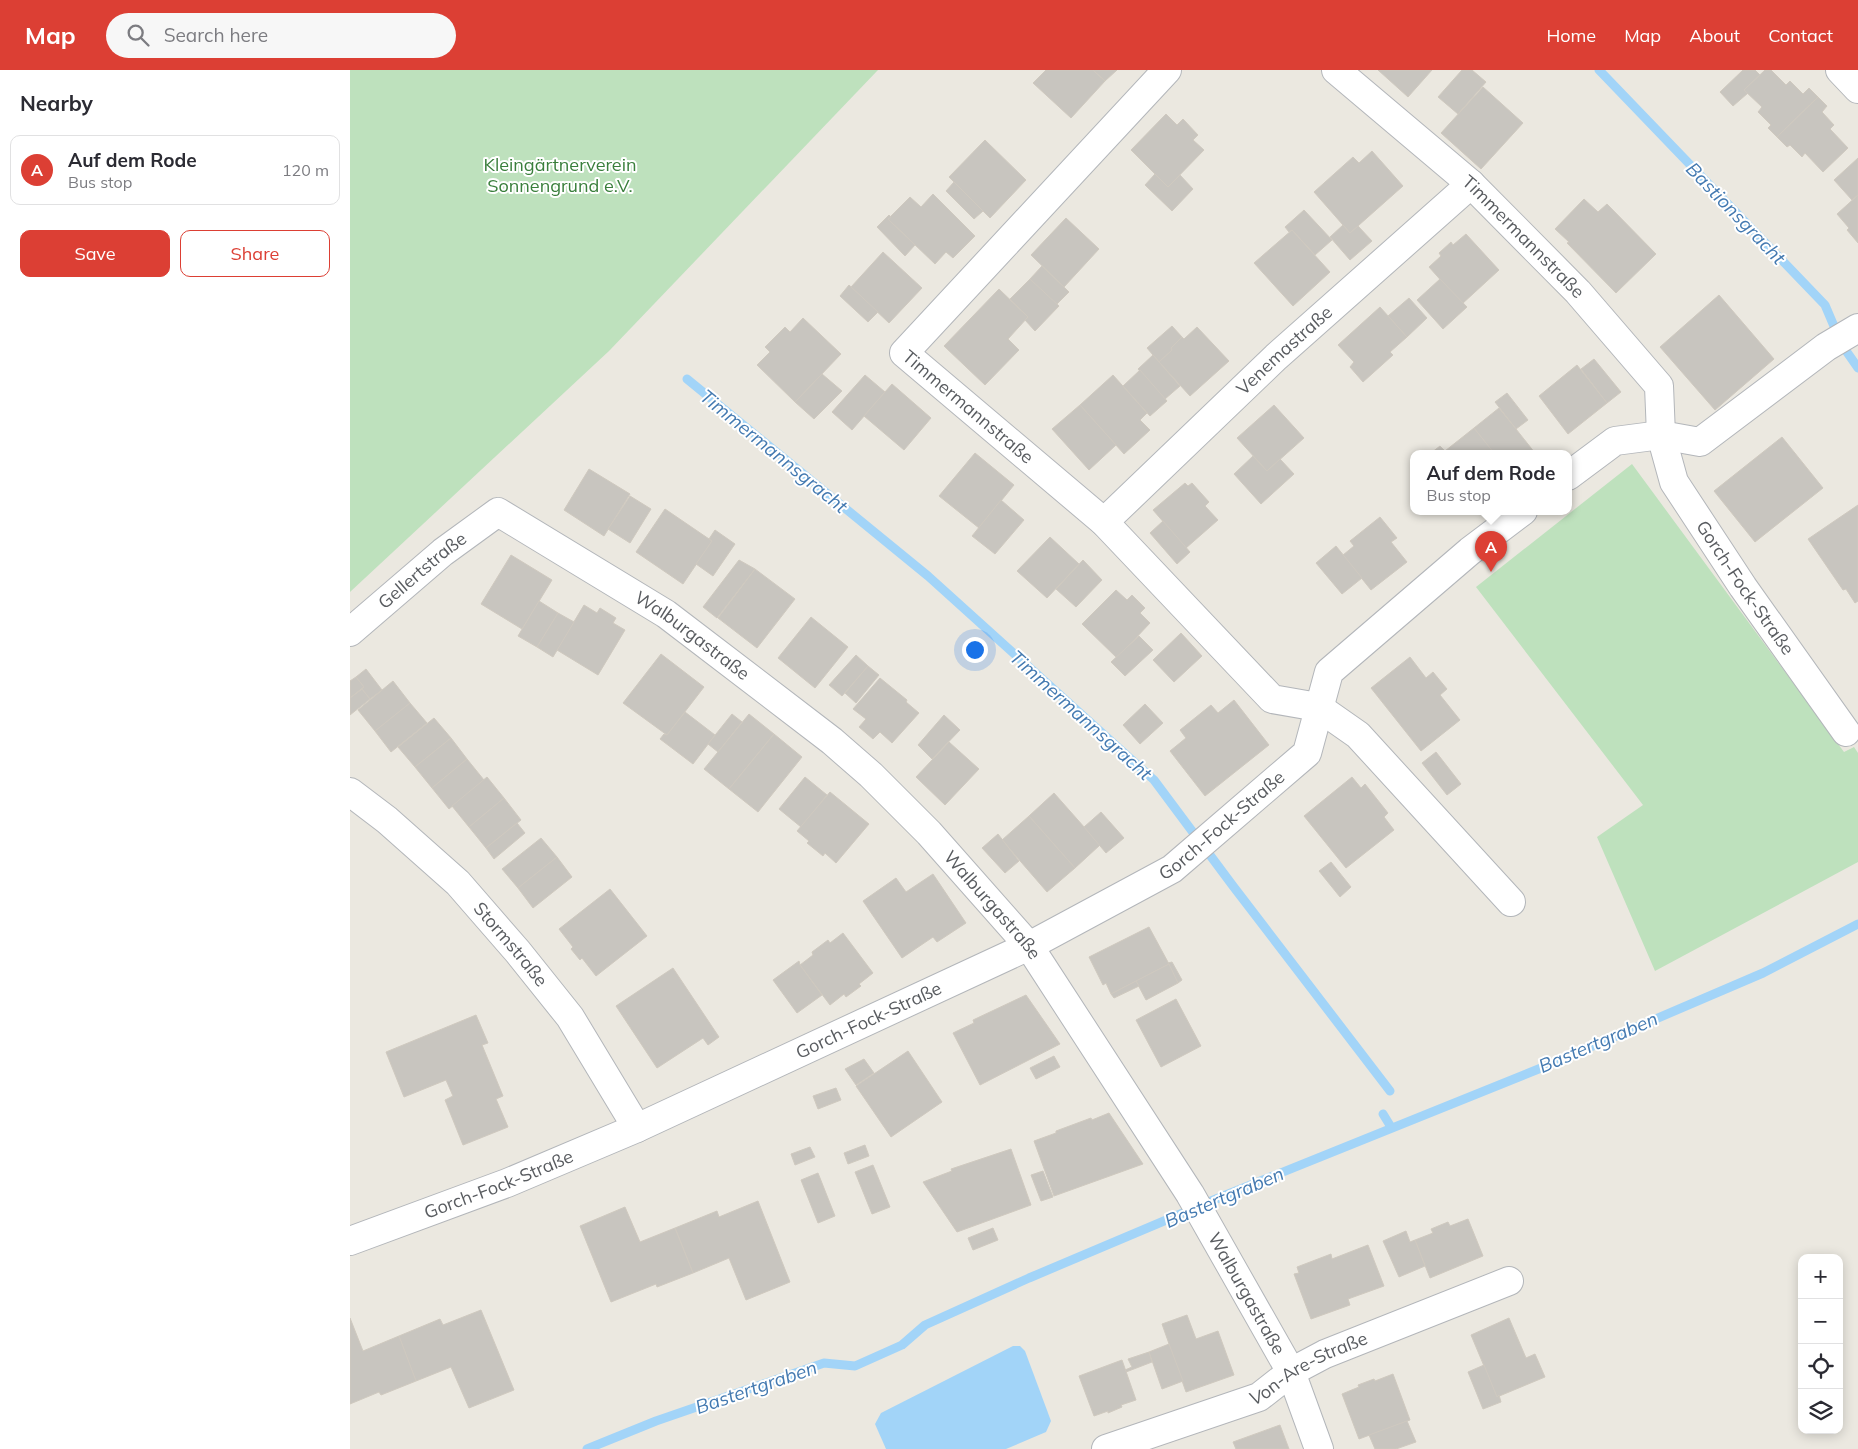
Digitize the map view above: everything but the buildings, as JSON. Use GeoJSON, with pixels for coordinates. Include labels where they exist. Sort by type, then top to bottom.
{"type":"FeatureCollection","features":[{"type":"Feature","properties":{"kind":"street","name":"Timmermannstraße"},"geometry":{"type":"LineString","coordinates":[[1167,70],[904,353],[1104,522],[1272,698],[1318,707]]}},
{"type":"Feature","properties":{"kind":"street","name":"Timmermannstraße"},"geometry":{"type":"LineString","coordinates":[[1336,70],[1471,184],[1578,292],[1659,386],[1661,435]]}},
{"type":"Feature","properties":{"kind":"street"},"geometry":{"type":"LineString","coordinates":[[1840,70],[1858,89]]}},
{"type":"Feature","properties":{"kind":"street","name":"Venemastraße"},"geometry":{"type":"LineString","coordinates":[[1104,522],[1276,357],[1471,184]]}},
{"type":"Feature","properties":{"kind":"street"},"geometry":{"type":"LineString","coordinates":[[1572,473],[1615,441],[1661,435],[1700,442],[1844,337]]}},
{"type":"Feature","properties":{"kind":"street","name":"Gorch-Fock-Straße"},"geometry":{"type":"LineString","coordinates":[[1661,435],[1674,482],[1744,587],[1846,732]]}},
{"type":"Feature","properties":{"kind":"street","name":"Gellertstraße"},"geometry":{"type":"LineString","coordinates":[[350,632],[443,552],[498,512]]}},
{"type":"Feature","properties":{"kind":"street","name":"Walburgastraße"},"geometry":{"type":"LineString","coordinates":[[498,512],[666,614],[832,741],[871,775],[930,833],[1029,946],[1190,1194],[1203,1220],[1291,1372],[1319,1449]]}},
{"type":"Feature","properties":{"kind":"street","name":"Gorch-Fock-Straße"},"geometry":{"type":"LineString","coordinates":[[350,1241],[508,1183],[637,1128],[1029,946],[1172,869],[1307,753],[1329,672],[1470,551],[1519,515]]}},
{"type":"Feature","properties":{"kind":"street"},"geometry":{"type":"LineString","coordinates":[[1318,707],[1358,735],[1511,902]]}},
{"type":"Feature","properties":{"kind":"street","name":"Stormstraße"},"geometry":{"type":"LineString","coordinates":[[350,792],[387,820],[458,883],[518,952],[570,1017],[637,1128]]}},
{"type":"Feature","properties":{"kind":"street","name":"Von-Are-Straße"},"geometry":{"type":"LineString","coordinates":[[1106,1449],[1259,1397],[1291,1372],[1325,1354],[1509,1281]]}},
{"type":"Feature","properties":{"kind":"green space","name":"Kleingärtnerverein Sonnengrund e.V."},"geometry":{"type":"Polygon","coordinates":[[[350,70],[878,70],[609,351],[350,592],[350,70]]]}},
{"type":"Feature","properties":{"kind":"green space"},"geometry":{"type":"Polygon","coordinates":[[[1632,464],[1844,752],[1854,747],[1858,753],[1858,862],[1655,971],[1597,837],[1643,805],[1476,587],[1567,515],[1572,515],[1572,511],[1632,464]]]}},
{"type":"Feature","properties":{"kind":"water"},"geometry":{"type":"Polygon","coordinates":[[[1013,1346],[1020,1346],[1025,1351],[1051,1421],[1046,1432],[1006,1449],[886,1449],[875,1424],[881,1413],[1013,1346]]]}},
{"type":"Feature","properties":{"kind":"waterway","name":"Bastionsgracht"},"geometry":{"type":"LineString","coordinates":[[1599,70],[1825,305],[1842,345],[1858,368]]}},
{"type":"Feature","properties":{"kind":"waterway","name":"Timmermannsgracht"},"geometry":{"type":"LineString","coordinates":[[687,379],[928,576],[1154,780],[1390,1091]]}},
{"type":"Feature","properties":{"kind":"waterway","name":"Bastertgraben"},"geometry":{"type":"LineString","coordinates":[[587,1449],[656,1421],[824,1363],[855,1366],[902,1345],[925,1325],[1029,1278],[1216,1199],[1546,1066],[1763,973],[1858,924]]}},
{"type":"Feature","properties":{"kind":"waterway"},"geometry":{"type":"LineString","coordinates":[[1383,1114],[1391,1127]]}},
{"type":"Feature","properties":{"kind":"place","name":"Auf dem Rode"},"geometry":{"type":"Point","coordinates":[1491,572]}}]}
